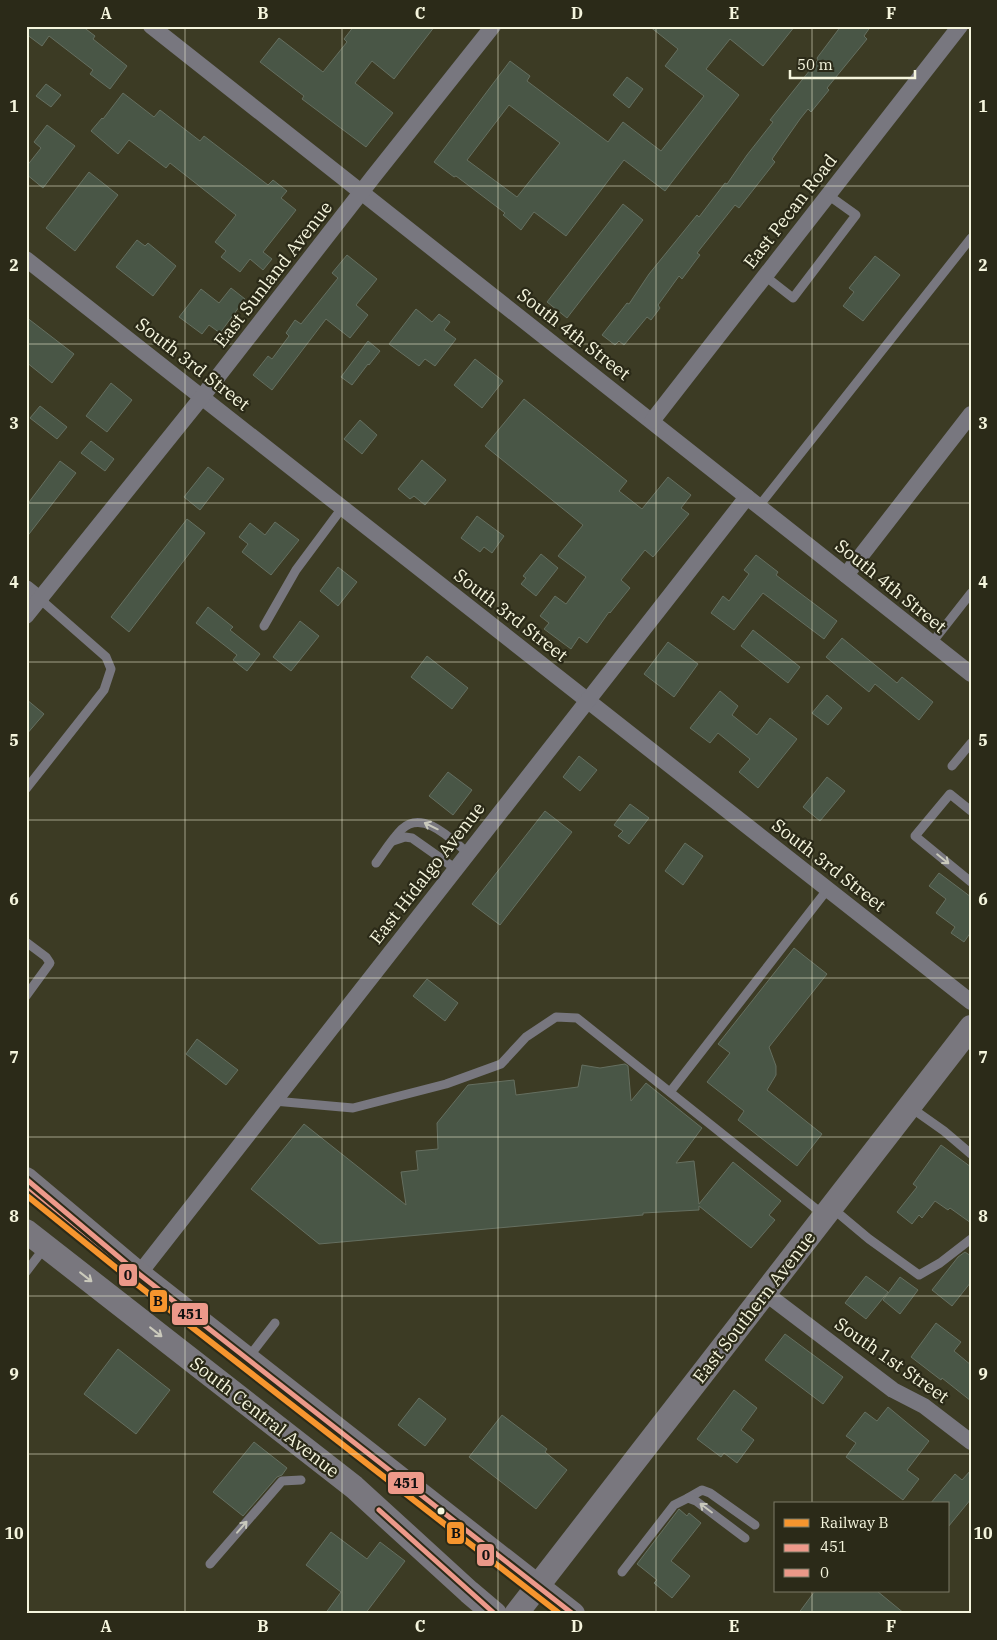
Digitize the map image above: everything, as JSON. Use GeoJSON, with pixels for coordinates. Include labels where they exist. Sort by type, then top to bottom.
{"type":"FeatureCollection","features":[{"type":"Feature","properties":{"kind":"main road","name":"East Southern Avenue"},"geometry":{"type":"LineString","coordinates":[[516,1614],[971,1028]]}},
{"type":"Feature","properties":{"kind":"main road","name":"South Central Avenue"},"geometry":{"type":"LineString","coordinates":[[26,1179],[139,1274],[573,1614]]}},
{"type":"Feature","properties":{"kind":"main road","name":"South Central Avenue"},"geometry":{"type":"LineString","coordinates":[[26,1231],[354,1487],[494,1614]]}},
{"type":"Feature","properties":{"kind":"street","name":"South 4th Street"},"geometry":{"type":"LineString","coordinates":[[151,26],[971,674]]}},
{"type":"Feature","properties":{"kind":"street","name":"East Sunland Avenue"},"geometry":{"type":"LineString","coordinates":[[26,616],[41,600],[202,397],[493,26]]}},
{"type":"Feature","properties":{"kind":"street"},"geometry":{"type":"LineString","coordinates":[[961,26],[971,32]]}},
{"type":"Feature","properties":{"kind":"street","name":"East Pecan Road"},"geometry":{"type":"LineString","coordinates":[[652,421],[961,26]]}},
{"type":"Feature","properties":{"kind":"street","name":"South 3rd Street"},"geometry":{"type":"LineString","coordinates":[[26,259],[971,1002]]}},
{"type":"Feature","properties":{"kind":"street"},"geometry":{"type":"LineString","coordinates":[[846,576],[971,414]]}},
{"type":"Feature","properties":{"kind":"street","name":"East Hidalgo Avenue"},"geometry":{"type":"LineString","coordinates":[[139,1274],[587,700],[753,502]]}},
{"type":"Feature","properties":{"kind":"street"},"geometry":{"type":"LineString","coordinates":[[26,588],[41,600]]}},
{"type":"Feature","properties":{"kind":"street","name":"South 1st Street"},"geometry":{"type":"LineString","coordinates":[[765,1294],[893,1390],[924,1406],[971,1442]]}},
{"type":"Feature","properties":{"kind":"lane"},"geometry":{"type":"LineString","coordinates":[[765,276],[793,298],[856,215],[828,195]]}},
{"type":"Feature","properties":{"kind":"lane"},"geometry":{"type":"LineString","coordinates":[[753,502],[971,238]]}},
{"type":"Feature","properties":{"kind":"lane"},"geometry":{"type":"LineString","coordinates":[[264,626],[296,570],[342,508]]}},
{"type":"Feature","properties":{"kind":"lane"},"geometry":{"type":"LineString","coordinates":[[931,644],[971,593]]}},
{"type":"Feature","properties":{"kind":"lane"},"geometry":{"type":"LineString","coordinates":[[26,789],[104,690],[111,669],[106,657],[41,600]]}},
{"type":"Feature","properties":{"kind":"lane"},"geometry":{"type":"LineString","coordinates":[[952,766],[971,743]]}},
{"type":"Feature","properties":{"kind":"lane"},"geometry":{"type":"LineString","coordinates":[[971,810],[950,794],[915,836],[971,882]]}},
{"type":"Feature","properties":{"kind":"lane"},"geometry":{"type":"LineString","coordinates":[[376,863],[407,825],[416,822],[422,822],[437,829],[468,852]]}},
{"type":"Feature","properties":{"kind":"lane"},"geometry":{"type":"LineString","coordinates":[[393,841],[406,837],[412,838],[456,869]]}},
{"type":"Feature","properties":{"kind":"lane"},"geometry":{"type":"LineString","coordinates":[[670,1092],[827,890]]}},
{"type":"Feature","properties":{"kind":"lane"},"geometry":{"type":"LineString","coordinates":[[26,942],[46,957],[50,963],[26,996]]}},
{"type":"Feature","properties":{"kind":"lane"},"geometry":{"type":"LineString","coordinates":[[274,1101],[353,1108],[446,1084],[500,1064],[526,1038],[556,1017],[577,1018],[670,1092],[828,1212],[920,1275],[940,1263],[971,1239]]}},
{"type":"Feature","properties":{"kind":"lane"},"geometry":{"type":"LineString","coordinates":[[909,1107],[944,1131],[971,1154]]}},
{"type":"Feature","properties":{"kind":"lane"},"geometry":{"type":"LineString","coordinates":[[26,1272],[46,1246]]}},
{"type":"Feature","properties":{"kind":"lane"},"geometry":{"type":"LineString","coordinates":[[248,1358],[274,1323]]}},
{"type":"Feature","properties":{"kind":"lane"},"geometry":{"type":"LineString","coordinates":[[210,1564],[282,1481],[301,1480]]}},
{"type":"Feature","properties":{"kind":"lane"},"geometry":{"type":"LineString","coordinates":[[622,1572],[674,1505],[702,1490],[710,1493],[755,1525]]}},
{"type":"Feature","properties":{"kind":"lane"},"geometry":{"type":"LineString","coordinates":[[688,1498],[696,1500],[745,1538]]}},
{"type":"Feature","properties":{"kind":"building"},"geometry":{"type":"Polygon","coordinates":[[[26,26],[82,26],[95,36],[93,39],[127,66],[110,89],[90,74],[93,70],[49,36],[42,46],[26,34],[26,26]]]}},
{"type":"Feature","properties":{"kind":"building"},"geometry":{"type":"Polygon","coordinates":[[[354,26],[435,26],[394,79],[372,61],[355,83],[393,113],[366,147],[302,99],[304,96],[260,62],[279,38],[323,72],[347,42],[344,39],[354,26]]]}},
{"type":"Feature","properties":{"kind":"building"},"geometry":{"type":"Polygon","coordinates":[[[649,26],[795,26],[763,66],[730,39],[706,69],[739,95],[665,191],[624,160],[566,236],[534,212],[521,230],[503,215],[505,213],[434,162],[510,61],[530,76],[527,81],[608,142],[623,122],[661,151],[704,96],[665,66],[678,49],[649,26]],[[509,105],[467,160],[517,197],[560,143],[509,105]]]}},
{"type":"Feature","properties":{"kind":"building"},"geometry":{"type":"Polygon","coordinates":[[[841,26],[871,26],[864,36],[867,39],[827,88],[829,90],[811,112],[808,109],[800,119],[772,159],[775,162],[739,208],[735,205],[697,253],[700,255],[682,279],[679,276],[658,305],[660,308],[651,320],[647,317],[624,345],[619,341],[615,345],[602,335],[627,303],[629,304],[649,274],[697,215],[699,217],[725,183],[727,184],[773,122],[770,120],[818,60],[817,58],[841,26]]]}},
{"type":"Feature","properties":{"kind":"building"},"geometry":{"type":"Polygon","coordinates":[[[627,77],[643,89],[629,108],[613,95],[627,77]]]}},
{"type":"Feature","properties":{"kind":"building"},"geometry":{"type":"Polygon","coordinates":[[[46,84],[61,95],[51,107],[36,96],[46,84]]]}},
{"type":"Feature","properties":{"kind":"building"},"geometry":{"type":"Polygon","coordinates":[[[123,93],[154,117],[160,110],[200,141],[204,136],[268,185],[273,180],[287,191],[281,198],[296,210],[263,252],[272,259],[263,270],[250,259],[240,272],[221,257],[226,251],[215,242],[236,215],[170,163],[166,168],[129,140],[118,154],[91,131],[123,93]]]}},
{"type":"Feature","properties":{"kind":"building"},"geometry":{"type":"Polygon","coordinates":[[[47,125],[75,146],[43,188],[26,174],[26,167],[41,148],[34,142],[47,125]]]}},
{"type":"Feature","properties":{"kind":"building"},"geometry":{"type":"Polygon","coordinates":[[[89,172],[118,195],[75,251],[46,228],[89,172]]]}},
{"type":"Feature","properties":{"kind":"building"},"geometry":{"type":"Polygon","coordinates":[[[623,204],[643,220],[567,318],[547,302],[623,204]]]}},
{"type":"Feature","properties":{"kind":"building"},"geometry":{"type":"Polygon","coordinates":[[[137,240],[145,246],[148,243],[176,266],[153,296],[116,267],[137,240]]]}},
{"type":"Feature","properties":{"kind":"building"},"geometry":{"type":"Polygon","coordinates":[[[347,255],[377,279],[356,305],[368,315],[350,338],[326,319],[272,390],[253,375],[268,356],[272,359],[289,336],[286,333],[295,320],[301,324],[338,278],[332,273],[347,255]]]}},
{"type":"Feature","properties":{"kind":"building"},"geometry":{"type":"Polygon","coordinates":[[[875,256],[900,275],[863,321],[843,306],[854,292],[849,288],[875,256]]]}},
{"type":"Feature","properties":{"kind":"building"},"geometry":{"type":"Polygon","coordinates":[[[231,288],[245,299],[220,333],[209,325],[202,334],[179,317],[201,289],[219,303],[231,288]]]}},
{"type":"Feature","properties":{"kind":"building"},"geometry":{"type":"Polygon","coordinates":[[[416,309],[432,322],[439,314],[450,322],[444,330],[456,339],[435,366],[425,359],[419,366],[389,344],[416,309]]]}},
{"type":"Feature","properties":{"kind":"building"},"geometry":{"type":"Polygon","coordinates":[[[26,317],[74,354],[52,383],[26,362],[26,317]]]}},
{"type":"Feature","properties":{"kind":"building"},"geometry":{"type":"Polygon","coordinates":[[[368,341],[380,351],[352,385],[341,377],[368,341]]]}},
{"type":"Feature","properties":{"kind":"building"},"geometry":{"type":"Polygon","coordinates":[[[475,359],[503,381],[482,408],[454,385],[475,359]]]}},
{"type":"Feature","properties":{"kind":"building"},"geometry":{"type":"Polygon","coordinates":[[[111,383],[132,400],[107,432],[86,416],[111,383]]]}},
{"type":"Feature","properties":{"kind":"building"},"geometry":{"type":"Polygon","coordinates":[[[524,399],[627,481],[619,491],[642,509],[668,477],[691,495],[681,508],[689,514],[653,557],[645,550],[621,580],[630,588],[609,612],[587,643],[579,637],[571,649],[544,629],[549,623],[540,616],[555,596],[566,604],[586,577],[558,556],[583,525],[485,446],[524,399]]]}},
{"type":"Feature","properties":{"kind":"building"},"geometry":{"type":"Polygon","coordinates":[[[40,406],[67,427],[57,439],[30,418],[40,406]]]}},
{"type":"Feature","properties":{"kind":"building"},"geometry":{"type":"Polygon","coordinates":[[[360,420],[377,435],[362,454],[344,439],[360,420]]]}},
{"type":"Feature","properties":{"kind":"building"},"geometry":{"type":"Polygon","coordinates":[[[91,441],[114,459],[105,471],[81,453],[91,441]]]}},
{"type":"Feature","properties":{"kind":"building"},"geometry":{"type":"Polygon","coordinates":[[[422,460],[446,480],[425,505],[414,496],[410,499],[398,489],[422,460]]]}},
{"type":"Feature","properties":{"kind":"building"},"geometry":{"type":"Polygon","coordinates":[[[60,461],[76,473],[26,538],[26,506],[60,461]]]}},
{"type":"Feature","properties":{"kind":"building"},"geometry":{"type":"Polygon","coordinates":[[[208,467],[224,479],[200,510],[184,497],[208,467]]]}},
{"type":"Feature","properties":{"kind":"building"},"geometry":{"type":"Polygon","coordinates":[[[477,516],[504,536],[492,553],[484,547],[480,552],[461,538],[477,516]]]}},
{"type":"Feature","properties":{"kind":"building"},"geometry":{"type":"Polygon","coordinates":[[[187,519],[205,533],[129,632],[111,617],[187,519]]]}},
{"type":"Feature","properties":{"kind":"building"},"geometry":{"type":"Polygon","coordinates":[[[275,522],[299,540],[271,575],[242,552],[248,544],[239,537],[250,523],[265,535],[275,522]]]}},
{"type":"Feature","properties":{"kind":"building"},"geometry":{"type":"Polygon","coordinates":[[[541,554],[558,568],[536,596],[521,584],[526,578],[523,576],[541,554]]]}},
{"type":"Feature","properties":{"kind":"building"},"geometry":{"type":"Polygon","coordinates":[[[756,555],[778,572],[776,575],[837,621],[824,639],[763,593],[734,630],[711,613],[723,596],[729,601],[749,574],[744,570],[756,555]]]}},
{"type":"Feature","properties":{"kind":"building"},"geometry":{"type":"Polygon","coordinates":[[[338,567],[357,582],[338,606],[320,591],[338,567]]]}},
{"type":"Feature","properties":{"kind":"building"},"geometry":{"type":"Polygon","coordinates":[[[208,607],[233,627],[230,630],[260,654],[247,671],[233,660],[237,655],[196,623],[208,607]]]}},
{"type":"Feature","properties":{"kind":"building"},"geometry":{"type":"Polygon","coordinates":[[[300,621],[319,636],[291,671],[273,657],[300,621]]]}},
{"type":"Feature","properties":{"kind":"building"},"geometry":{"type":"Polygon","coordinates":[[[753,630],[800,667],[788,683],[741,646],[753,630]]]}},
{"type":"Feature","properties":{"kind":"building"},"geometry":{"type":"Polygon","coordinates":[[[842,638],[897,683],[902,677],[933,702],[919,720],[875,684],[869,692],[826,657],[842,638]]]}},
{"type":"Feature","properties":{"kind":"building"},"geometry":{"type":"Polygon","coordinates":[[[668,642],[698,664],[674,697],[644,674],[668,642]]]}},
{"type":"Feature","properties":{"kind":"building"},"geometry":{"type":"Polygon","coordinates":[[[427,656],[468,688],[452,709],[411,677],[427,656]]]}},
{"type":"Feature","properties":{"kind":"building"},"geometry":{"type":"Polygon","coordinates":[[[720,691],[738,706],[732,715],[757,735],[770,718],[797,739],[758,788],[739,772],[750,759],[718,733],[710,743],[690,728],[720,691]]]}},
{"type":"Feature","properties":{"kind":"building"},"geometry":{"type":"Polygon","coordinates":[[[827,695],[842,708],[828,725],[812,713],[827,695]]]}},
{"type":"Feature","properties":{"kind":"building"},"geometry":{"type":"Polygon","coordinates":[[[26,699],[44,714],[26,735],[26,699]]]}},
{"type":"Feature","properties":{"kind":"building"},"geometry":{"type":"Polygon","coordinates":[[[579,756],[597,770],[580,791],[563,777],[579,756]]]}},
{"type":"Feature","properties":{"kind":"building"},"geometry":{"type":"Polygon","coordinates":[[[448,772],[472,790],[453,815],[429,796],[448,772]]]}},
{"type":"Feature","properties":{"kind":"building"},"geometry":{"type":"Polygon","coordinates":[[[827,777],[845,791],[820,821],[803,807],[827,777]]]}},
{"type":"Feature","properties":{"kind":"building"},"geometry":{"type":"Polygon","coordinates":[[[630,804],[649,818],[629,844],[618,836],[623,831],[614,825],[630,804]]]}},
{"type":"Feature","properties":{"kind":"building"},"geometry":{"type":"Polygon","coordinates":[[[545,811],[572,832],[500,925],[472,904],[545,811]]]}},
{"type":"Feature","properties":{"kind":"building"},"geometry":{"type":"Polygon","coordinates":[[[685,843],[703,856],[683,885],[665,871],[685,843]]]}},
{"type":"Feature","properties":{"kind":"building"},"geometry":{"type":"Polygon","coordinates":[[[939,873],[971,897],[971,932],[964,942],[951,933],[955,927],[936,913],[946,899],[929,886],[939,873]]]}},
{"type":"Feature","properties":{"kind":"building"},"geometry":{"type":"Polygon","coordinates":[[[794,948],[827,974],[769,1047],[776,1066],[776,1075],[767,1090],[822,1134],[797,1166],[738,1120],[744,1111],[707,1082],[730,1053],[718,1044],[794,948]]]}},
{"type":"Feature","properties":{"kind":"building"},"geometry":{"type":"Polygon","coordinates":[[[427,979],[458,1003],[445,1021],[413,996],[427,979]]]}},
{"type":"Feature","properties":{"kind":"building"},"geometry":{"type":"Polygon","coordinates":[[[197,1039],[238,1070],[226,1085],[186,1054],[197,1039]]]}},
{"type":"Feature","properties":{"kind":"building"},"geometry":{"type":"Polygon","coordinates":[[[625,1064],[628,1066],[631,1101],[646,1083],[702,1128],[676,1163],[694,1161],[699,1204],[733,1162],[781,1201],[769,1215],[775,1220],[751,1248],[699,1206],[699,1210],[643,1213],[643,1215],[319,1244],[251,1189],[304,1124],[406,1205],[401,1172],[418,1170],[416,1151],[438,1149],[437,1123],[468,1085],[514,1080],[516,1095],[578,1087],[582,1065],[600,1068],[625,1064]]]}},
{"type":"Feature","properties":{"kind":"building"},"geometry":{"type":"Polygon","coordinates":[[[941,1145],[971,1167],[971,1223],[950,1208],[948,1210],[935,1201],[922,1218],[919,1215],[912,1224],[897,1212],[917,1187],[913,1184],[941,1145]]]}},
{"type":"Feature","properties":{"kind":"building"},"geometry":{"type":"Polygon","coordinates":[[[965,1252],[971,1256],[971,1282],[952,1306],[932,1290],[958,1257],[965,1252]]]}},
{"type":"Feature","properties":{"kind":"building"},"geometry":{"type":"Polygon","coordinates":[[[866,1276],[888,1292],[866,1319],[845,1303],[866,1276]]]}},
{"type":"Feature","properties":{"kind":"building"},"geometry":{"type":"Polygon","coordinates":[[[900,1277],[918,1290],[900,1314],[883,1300],[900,1277]]]}},
{"type":"Feature","properties":{"kind":"building"},"geometry":{"type":"Polygon","coordinates":[[[936,1323],[961,1342],[954,1351],[971,1365],[971,1401],[911,1357],[936,1323]]]}},
{"type":"Feature","properties":{"kind":"building"},"geometry":{"type":"Polygon","coordinates":[[[785,1334],[843,1377],[823,1404],[765,1360],[785,1334]]]}},
{"type":"Feature","properties":{"kind":"building"},"geometry":{"type":"Polygon","coordinates":[[[118,1349],[170,1390],[136,1434],[84,1394],[118,1349]]]}},
{"type":"Feature","properties":{"kind":"building"},"geometry":{"type":"Polygon","coordinates":[[[734,1390],[757,1408],[741,1430],[754,1440],[737,1463],[724,1453],[721,1457],[697,1439],[734,1390]]]}},
{"type":"Feature","properties":{"kind":"building"},"geometry":{"type":"Polygon","coordinates":[[[419,1398],[446,1419],[425,1446],[398,1425],[419,1398]]]}},
{"type":"Feature","properties":{"kind":"building"},"geometry":{"type":"Polygon","coordinates":[[[888,1407],[929,1441],[907,1470],[919,1479],[903,1500],[846,1457],[856,1443],[846,1436],[865,1412],[877,1421],[888,1407]]]}},
{"type":"Feature","properties":{"kind":"building"},"geometry":{"type":"Polygon","coordinates":[[[502,1415],[547,1449],[545,1452],[567,1470],[536,1509],[469,1457],[502,1415]]]}},
{"type":"Feature","properties":{"kind":"building"},"geometry":{"type":"Polygon","coordinates":[[[254,1442],[287,1468],[243,1516],[213,1492],[254,1442]]]}},
{"type":"Feature","properties":{"kind":"building"},"geometry":{"type":"Polygon","coordinates":[[[971,1470],[971,1499],[950,1525],[950,1502],[932,1502],[955,1474],[962,1480],[971,1470]]]}},
{"type":"Feature","properties":{"kind":"building"},"geometry":{"type":"Polygon","coordinates":[[[679,1509],[687,1516],[689,1513],[701,1523],[671,1561],[690,1576],[672,1598],[654,1583],[657,1580],[637,1564],[679,1509]]]}},
{"type":"Feature","properties":{"kind":"building"},"geometry":{"type":"Polygon","coordinates":[[[331,1532],[367,1559],[380,1542],[405,1561],[365,1614],[325,1614],[341,1592],[306,1565],[331,1532]]]}},
{"type":"Feature","properties":{"kind":"building"},"geometry":{"type":"Polygon","coordinates":[[[814,1592],[878,1592],[905,1614],[798,1614],[814,1592]]]}},
{"type":"Feature","properties":{"kind":"rail line","name":"B"},"geometry":{"type":"LineString","coordinates":[[26,1195],[130,1279],[560,1614]]}},
{"type":"Feature","properties":{"kind":"transit line","name":"451"},"geometry":{"type":"LineString","coordinates":[[26,1179],[139,1274],[573,1614]]}},
{"type":"Feature","properties":{"kind":"transit line","name":"0"},"geometry":{"type":"LineString","coordinates":[[26,1189],[134,1280],[561,1614]]}},
{"type":"Feature","properties":{"kind":"transit line","name":"451"},"geometry":{"type":"LineString","coordinates":[[379,1510],[495,1614]]}}]}
